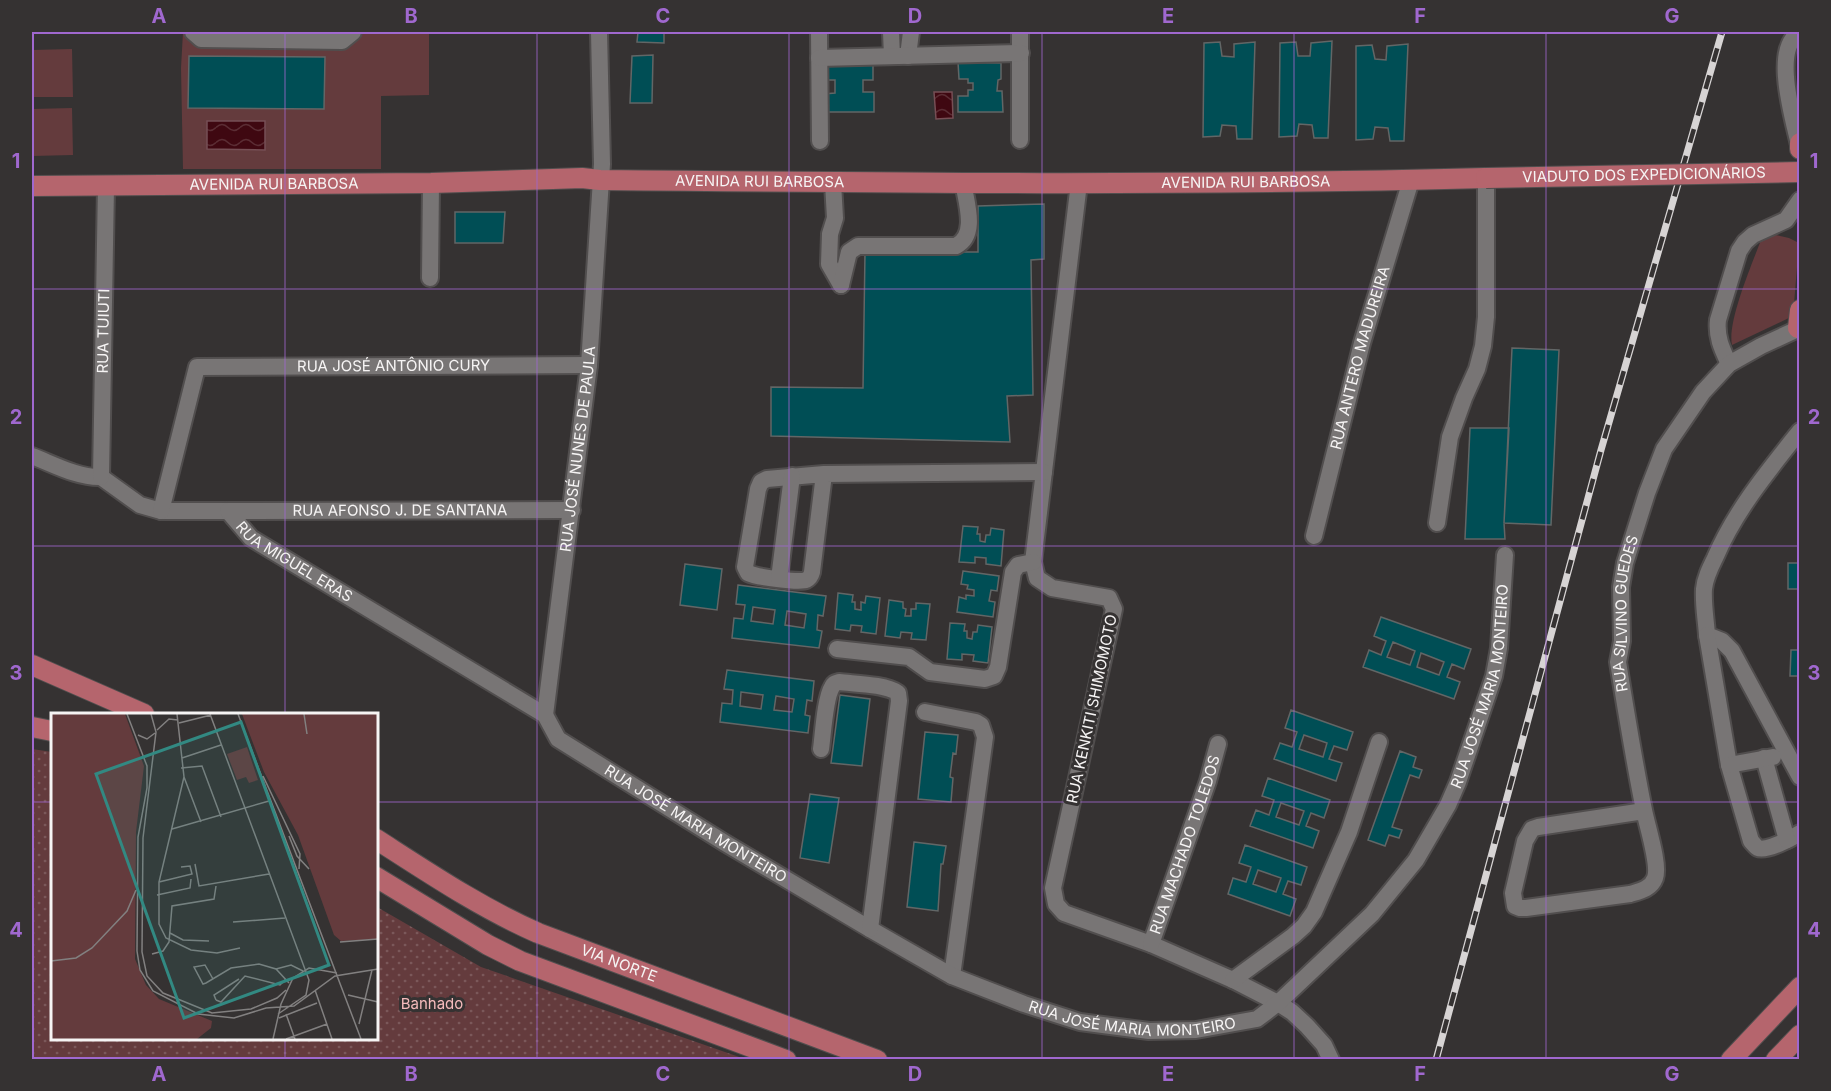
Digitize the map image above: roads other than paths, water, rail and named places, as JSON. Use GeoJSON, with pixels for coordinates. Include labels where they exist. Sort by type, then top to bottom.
{"type":"FeatureCollection","features":[{"type":"Feature","properties":{"kind":"main road","name":"VIADUTO DOS EXPEDICIONÁRIOS"},"geometry":{"type":"LineString","coordinates":[[1486,178],[1800,172]]}},
{"type":"Feature","properties":{"kind":"main road","name":"AVENIDA RUI BARBOSA"},"geometry":{"type":"LineString","coordinates":[[32,186],[431,183],[582,178],[833,183],[1079,183],[1486,178]]}},
{"type":"Feature","properties":{"kind":"main road"},"geometry":{"type":"LineString","coordinates":[[32,665],[142,713]]}},
{"type":"Feature","properties":{"kind":"main road"},"geometry":{"type":"LineString","coordinates":[[32,728],[51,731]]}},
{"type":"Feature","properties":{"kind":"main road","name":"VIA NORTE"},"geometry":{"type":"LineString","coordinates":[[378,840],[472,900],[514,922],[877,1059]]}},
{"type":"Feature","properties":{"kind":"main road"},"geometry":{"type":"LineString","coordinates":[[378,878],[488,945],[520,961],[786,1059]]}},
{"type":"Feature","properties":{"kind":"main road"},"geometry":{"type":"LineString","coordinates":[[1731,1059],[1800,987]]}},
{"type":"Feature","properties":{"kind":"main road"},"geometry":{"type":"LineString","coordinates":[[1776,1059],[1800,1035]]}},
{"type":"Feature","properties":{"kind":"street"},"geometry":{"type":"LineString","coordinates":[[193,32],[201,39],[342,41],[352,32]]}},
{"type":"Feature","properties":{"kind":"street","name":"RUA JOSÉ NUNES DE PAULA"},"geometry":{"type":"LineString","coordinates":[[545,715],[589,365],[602,164],[599,32]]}},
{"type":"Feature","properties":{"kind":"street"},"geometry":{"type":"LineString","coordinates":[[891,32],[900,56]]}},
{"type":"Feature","properties":{"kind":"street"},"geometry":{"type":"LineString","coordinates":[[900,56],[911,32]]}},
{"type":"Feature","properties":{"kind":"street"},"geometry":{"type":"LineString","coordinates":[[1020,32],[1020,140]]}},
{"type":"Feature","properties":{"kind":"street"},"geometry":{"type":"LineString","coordinates":[[819,33],[820,141]]}},
{"type":"Feature","properties":{"kind":"street"},"geometry":{"type":"LineString","coordinates":[[1799,146],[1786,86],[1786,52],[1794,36],[1800,33]]}},
{"type":"Feature","properties":{"kind":"street"},"geometry":{"type":"LineString","coordinates":[[819,58],[1020,53]]}},
{"type":"Feature","properties":{"kind":"street"},"geometry":{"type":"LineString","coordinates":[[1437,523],[1450,437],[1477,369],[1483,346],[1486,317],[1486,178]]}},
{"type":"Feature","properties":{"kind":"street","name":"RUA ANTERO MADUREIRA"},"geometry":{"type":"LineString","coordinates":[[1314,536],[1362,343],[1411,180]]}},
{"type":"Feature","properties":{"kind":"street"},"geometry":{"type":"LineString","coordinates":[[833,183],[835,218],[830,234],[830,264],[841,285],[849,252],[858,246],[956,246],[963,243],[969,218],[963,182]]}},
{"type":"Feature","properties":{"kind":"street"},"geometry":{"type":"LineString","coordinates":[[430,278],[431,183]]}},
{"type":"Feature","properties":{"kind":"street"},"geometry":{"type":"LineString","coordinates":[[837,650],[909,657],[930,672],[985,679],[994,676],[998,667],[1013,572],[1018,565],[1033,562],[1079,183]]}},
{"type":"Feature","properties":{"kind":"street","name":"RUA TUIUTI"},"geometry":{"type":"LineString","coordinates":[[100,477],[106,186]]}},
{"type":"Feature","properties":{"kind":"street"},"geometry":{"type":"LineString","coordinates":[[1729,364],[1717,337],[1717,330],[1739,251],[1753,235],[1786,220],[1800,200]]}},
{"type":"Feature","properties":{"kind":"street","name":"RUA SILVINO GUEDES"},"geometry":{"type":"LineString","coordinates":[[1644,811],[1538,827],[1532,830],[1528,835],[1513,893],[1515,906],[1526,908],[1630,894],[1652,885],[1656,876],[1656,864],[1644,811],[1618,662],[1622,641],[1621,587],[1624,571],[1647,493],[1664,449],[1703,392],[1729,364],[1799,322]]}},
{"type":"Feature","properties":{"kind":"street","name":"RUA JOSÉ ANTÔNIO CURY"},"geometry":{"type":"LineString","coordinates":[[161,512],[197,367],[589,365]]}},
{"type":"Feature","properties":{"kind":"street"},"geometry":{"type":"LineString","coordinates":[[1764,758],[1793,837],[1762,850],[1751,841],[1730,765],[1707,635],[1704,588],[1708,573],[1727,531],[1800,430]]}},
{"type":"Feature","properties":{"kind":"street","name":"RUA MIGUEL ERAS"},"geometry":{"type":"LineString","coordinates":[[32,456],[82,474],[100,477],[140,505],[161,512],[228,511],[251,538],[545,715]]}},
{"type":"Feature","properties":{"kind":"street"},"geometry":{"type":"LineString","coordinates":[[824,474],[810,578],[806,581],[779,579],[748,573],[745,567],[758,489],[761,482],[767,479],[824,474],[1044,472]]}},
{"type":"Feature","properties":{"kind":"street"},"geometry":{"type":"LineString","coordinates":[[779,579],[792,476]]}},
{"type":"Feature","properties":{"kind":"street","name":"RUA AFONSO J. DE SANTANA"},"geometry":{"type":"LineString","coordinates":[[228,511],[572,510]]}},
{"type":"Feature","properties":{"kind":"street","name":"RUA JOSÉ MARIA MONTEIRO"},"geometry":{"type":"LineString","coordinates":[[545,715],[558,739],[725,843],[952,976],[1024,1004],[1080,1022],[1149,1031],[1196,1030],[1257,1018],[1278,1003],[1372,914],[1416,860],[1448,805],[1458,782],[1494,676],[1499,648],[1505,555]]}},
{"type":"Feature","properties":{"kind":"street","name":"RUA KENKITI SHIMOMOTO"},"geometry":{"type":"LineString","coordinates":[[1033,562],[1037,578],[1052,588],[1109,598],[1114,609],[1053,888],[1056,904],[1064,913],[1151,944],[1233,980],[1278,1003],[1307,1026],[1324,1045],[1331,1059]]}},
{"type":"Feature","properties":{"kind":"street"},"geometry":{"type":"LineString","coordinates":[[1707,635],[1722,641],[1732,651],[1800,777]]}},
{"type":"Feature","properties":{"kind":"street"},"geometry":{"type":"LineString","coordinates":[[821,750],[828,696],[835,683],[883,687],[893,689],[898,693],[899,701],[870,929]]}},
{"type":"Feature","properties":{"kind":"street"},"geometry":{"type":"LineString","coordinates":[[925,712],[976,722],[981,725],[985,737],[952,976]]}},
{"type":"Feature","properties":{"kind":"street"},"geometry":{"type":"LineString","coordinates":[[1233,980],[1293,936],[1314,912],[1348,832],[1379,742]]}},
{"type":"Feature","properties":{"kind":"street","name":"RUA MACHADO TOLEDOS"},"geometry":{"type":"LineString","coordinates":[[1151,944],[1208,781],[1218,744]]}},
{"type":"Feature","properties":{"kind":"street"},"geometry":{"type":"LineString","coordinates":[[1730,765],[1787,754]]}},
{"type":"Feature","properties":{"kind":"water"},"geometry":{"type":"Polygon","coordinates":[[[934,92],[952,92],[953,118],[936,119],[934,92]]]}},
{"type":"Feature","properties":{"kind":"water"},"geometry":{"type":"Polygon","coordinates":[[[207,121],[265,121],[265,150],[207,149],[207,121]]]}},
{"type":"Feature","properties":{"kind":"railway"},"geometry":{"type":"LineString","coordinates":[[1436,1060],[1601,450],[1722,32]]}},
{"type":"Feature","properties":{"kind":"park label","name":"Banhado"},"geometry":{"type":"Point","coordinates":[432,1004]}}]}
